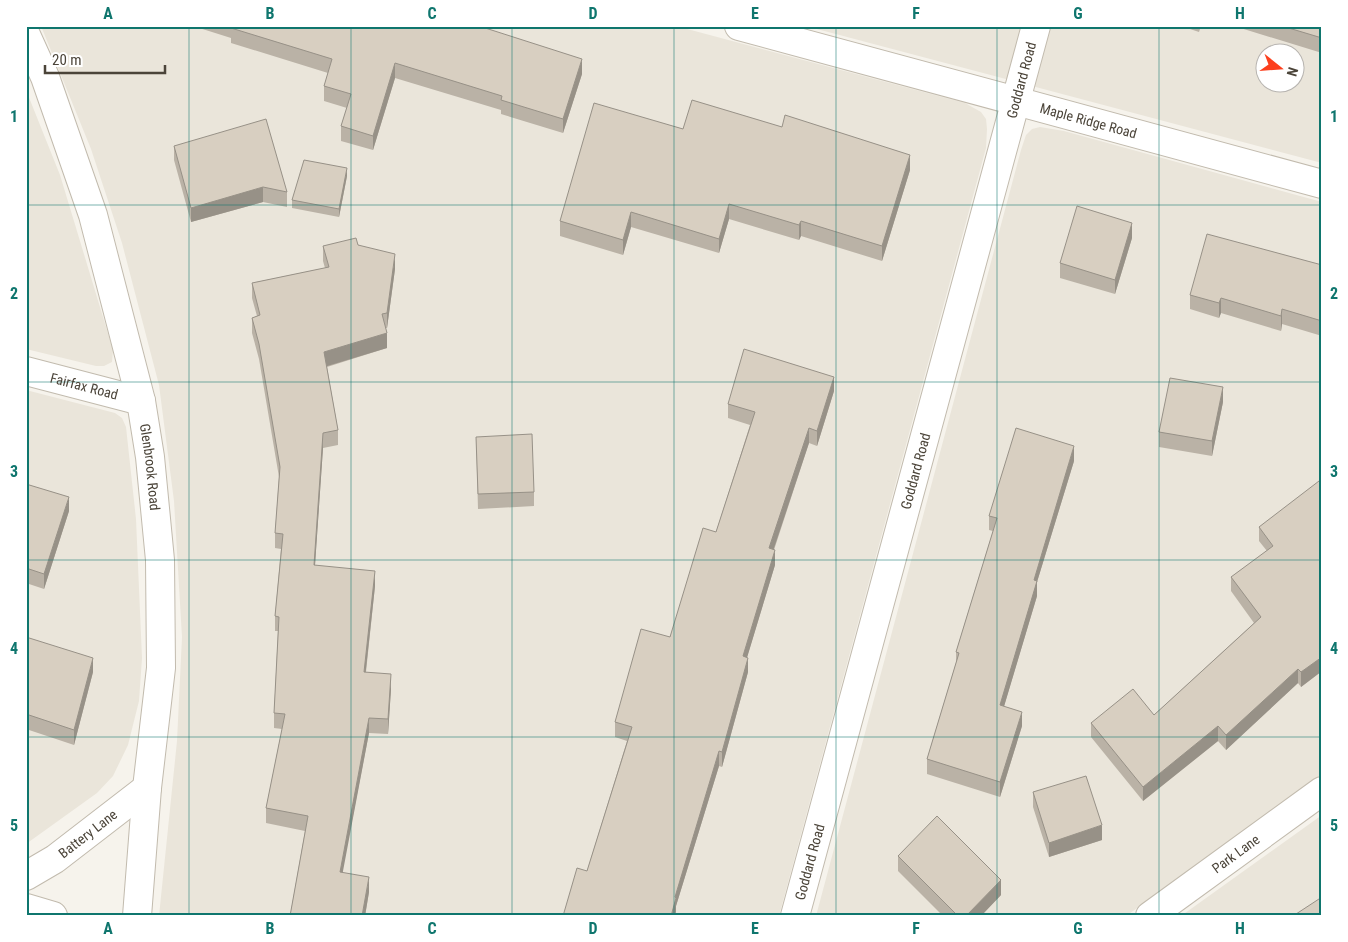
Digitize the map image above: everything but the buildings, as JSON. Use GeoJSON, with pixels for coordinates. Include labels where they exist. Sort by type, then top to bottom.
{"type":"FeatureCollection","features":[{"type":"Feature","properties":{"kind":"street","name":"Maple Ridge Road"},"geometry":{"type":"LineString","coordinates":[[739,26],[1322,184]]}},
{"type":"Feature","properties":{"kind":"street","name":"Goddard Road"},"geometry":{"type":"LineString","coordinates":[[795,916],[1036,26]]}},
{"type":"Feature","properties":{"kind":"street","name":"Glenbrook Road"},"geometry":{"type":"LineString","coordinates":[[26,35],[45,77],[93,215],[141,401],[150,457],[160,560],[161,668],[147,788],[137,916]]}},
{"type":"Feature","properties":{"kind":"street","name":"Fairfax Road"},"geometry":{"type":"LineString","coordinates":[[26,371],[141,401]]}},
{"type":"Feature","properties":{"kind":"street","name":"Battery Lane"},"geometry":{"type":"LineString","coordinates":[[26,876],[54,858],[147,788]]}},
{"type":"Feature","properties":{"kind":"street","name":"Park Lane"},"geometry":{"type":"LineString","coordinates":[[1150,916],[1322,791]]}},
{"type":"Feature","properties":{"kind":"street"},"geometry":{"type":"LineString","coordinates":[[26,908],[53,916]]}},
{"type":"Feature","properties":{"kind":"shaded area"},"geometry":{"type":"Polygon","coordinates":[[[41,26],[676,26],[965,103],[981,112],[986,119],[986,148],[779,916],[159,916],[177,741],[182,637],[174,501],[159,385],[122,243],[91,149],[41,26]]]}},
{"type":"Feature","properties":{"kind":"shaded area"},"geometry":{"type":"Polygon","coordinates":[[[805,26],[1322,26],[1322,163],[805,26]]]}},
{"type":"Feature","properties":{"kind":"shaded area"},"geometry":{"type":"Polygon","coordinates":[[[26,90],[60,175],[113,350],[112,362],[104,366],[96,366],[26,349],[26,90]]]}},
{"type":"Feature","properties":{"kind":"shaded area"},"geometry":{"type":"Polygon","coordinates":[[[1040,127],[1064,131],[1322,202],[1322,776],[1126,916],[816,916],[1021,150],[1026,135],[1032,129],[1040,127]]]}},
{"type":"Feature","properties":{"kind":"shaded area"},"geometry":{"type":"Polygon","coordinates":[[[26,390],[115,413],[122,418],[126,427],[136,519],[142,658],[139,701],[128,745],[113,776],[97,793],[26,844],[26,390]]]}},
{"type":"Feature","properties":{"kind":"shaded area"},"geometry":{"type":"Polygon","coordinates":[[[1322,815],[1322,916],[1181,916],[1322,815]]]}}]}
